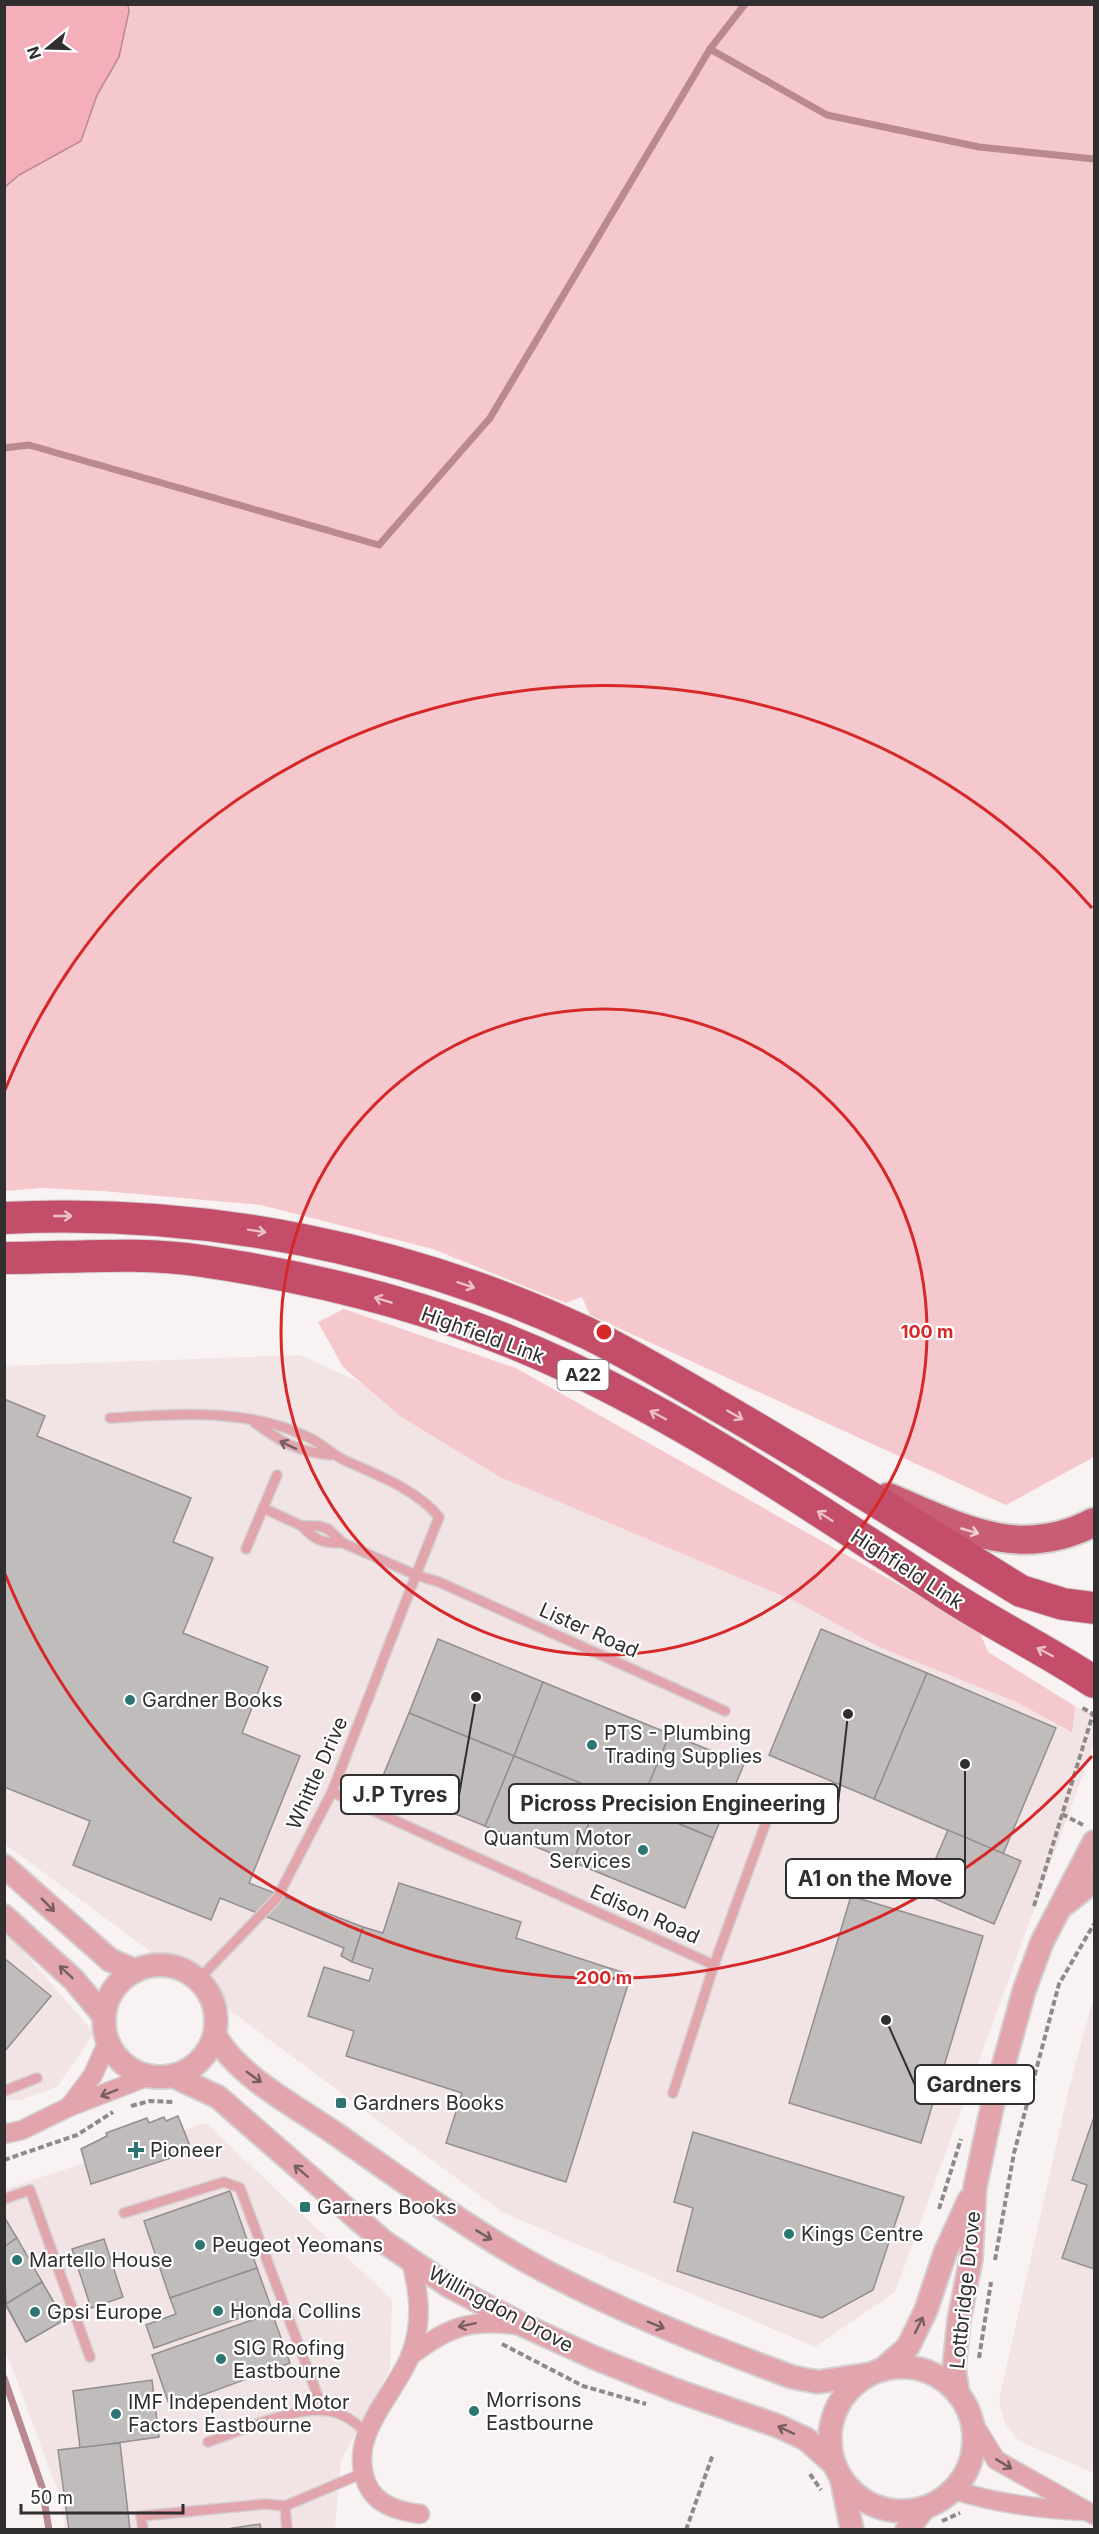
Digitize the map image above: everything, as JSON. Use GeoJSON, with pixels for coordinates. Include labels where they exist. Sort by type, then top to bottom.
{"type":"FeatureCollection","features":[{"type":"Feature","properties":{"kind":"highway","name":"Highfield Link"},"geometry":{"type":"LineString","coordinates":[[4,1218],[60,1215],[203,1223],[319,1241],[405,1265],[512,1301],[588,1334],[670,1378],[838,1477],[1021,1591],[1063,1604],[1095,1608]]}},
{"type":"Feature","properties":{"kind":"highway","name":"Highfield Link"},"geometry":{"type":"LineString","coordinates":[[4,1258],[112,1256],[198,1260],[289,1276],[355,1292],[466,1325],[565,1365],[678,1425],[785,1490],[999,1628],[1066,1663],[1084,1692]]}},
{"type":"Feature","properties":{"kind":"main road"},"geometry":{"type":"LineString","coordinates":[[838,1477],[957,1528],[994,1538],[1035,1539],[1082,1528],[1095,1522]]}},
{"type":"Feature","properties":{"kind":"street","name":"Lottbridge Drove"},"geometry":{"type":"LineString","coordinates":[[958,2394],[954,2368],[959,2320],[971,2259],[975,2187],[992,2108],[1024,1991],[1042,1942],[1062,1907],[1090,1834]]}},
{"type":"Feature","properties":{"kind":"street"},"geometry":{"type":"LineString","coordinates":[[4,1866],[110,1960],[136,1971]]}},
{"type":"Feature","properties":{"kind":"street","name":"Lottbridge Drove"},"geometry":{"type":"LineString","coordinates":[[1062,1907],[1095,1881]]}},
{"type":"Feature","properties":{"kind":"street"},"geometry":{"type":"LineString","coordinates":[[4,1916],[74,1980],[104,2016]]}},
{"type":"Feature","properties":{"kind":"street"},"geometry":{"type":"LineString","coordinates":[[4,2134],[44,2121],[69,2107],[149,2076],[173,2076],[200,2061],[215,2035],[214,2005],[208,1991],[198,1980],[184,1970],[168,1965],[151,1966],[136,1971],[114,1989],[104,2016],[108,2041],[124,2063],[149,2076]]}},
{"type":"Feature","properties":{"kind":"street"},"geometry":{"type":"LineString","coordinates":[[215,2035],[233,2061],[286,2100],[431,2202],[530,2263],[635,2316],[792,2378],[818,2382],[903,2367],[923,2371],[942,2380],[958,2394],[996,2460],[1050,2488],[1090,2513]]}},
{"type":"Feature","properties":{"kind":"street"},"geometry":{"type":"LineString","coordinates":[[69,2107],[93,2075],[108,2041]]}},
{"type":"Feature","properties":{"kind":"street","name":"Willingdon Drove"},"geometry":{"type":"LineString","coordinates":[[173,2076],[218,2097],[383,2241],[449,2286],[525,2326],[675,2390],[778,2426],[806,2439],[832,2478]]}},
{"type":"Feature","properties":{"kind":"street","name":"Lottbridge Drove"},"geometry":{"type":"LineString","coordinates":[[876,2372],[908,2347],[926,2310],[945,2253],[975,2187]]}},
{"type":"Feature","properties":{"kind":"street"},"geometry":{"type":"LineString","coordinates":[[411,2260],[420,2297],[419,2326],[410,2356],[362,2449],[363,2473],[370,2492],[384,2504],[420,2514]]}},
{"type":"Feature","properties":{"kind":"street"},"geometry":{"type":"LineString","coordinates":[[410,2356],[434,2338],[469,2323],[494,2322],[525,2326]]}},
{"type":"Feature","properties":{"kind":"street"},"geometry":{"type":"LineString","coordinates":[[852,2529],[832,2478],[830,2442],[836,2412],[853,2386],[876,2372]]}},
{"type":"Feature","properties":{"kind":"street"},"geometry":{"type":"LineString","coordinates":[[832,2478],[857,2497],[878,2508],[901,2512],[924,2508],[940,2501],[954,2490],[965,2474],[972,2456],[974,2437],[970,2418]]}},
{"type":"Feature","properties":{"kind":"street"},"geometry":{"type":"LineString","coordinates":[[954,2490],[982,2499],[1045,2509],[1090,2513]]}},
{"type":"Feature","properties":{"kind":"street"},"geometry":{"type":"LineString","coordinates":[[907,2529],[924,2508]]}},
{"type":"Feature","properties":{"kind":"lane"},"geometry":{"type":"LineString","coordinates":[[110,1418],[202,1412],[251,1420],[283,1428],[314,1440],[331,1455]]}},
{"type":"Feature","properties":{"kind":"lane"},"geometry":{"type":"LineString","coordinates":[[251,1420],[280,1441],[307,1453],[331,1455]]}},
{"type":"Feature","properties":{"kind":"lane","name":"Whittle Drive"},"geometry":{"type":"LineString","coordinates":[[198,1980],[277,1898],[332,1792],[439,1517],[425,1500],[331,1455]]}},
{"type":"Feature","properties":{"kind":"lane"},"geometry":{"type":"LineString","coordinates":[[246,1548],[277,1474]]}},
{"type":"Feature","properties":{"kind":"lane"},"geometry":{"type":"LineString","coordinates":[[263,1508],[302,1526],[319,1526],[328,1529],[343,1543],[416,1575]]}},
{"type":"Feature","properties":{"kind":"lane","name":"Lister Road"},"geometry":{"type":"LineString","coordinates":[[416,1575],[439,1582],[725,1711]]}},
{"type":"Feature","properties":{"kind":"lane","name":"Edison Road"},"geometry":{"type":"LineString","coordinates":[[332,1792],[714,1965]]}},
{"type":"Feature","properties":{"kind":"lane","name":"Edison Road"},"geometry":{"type":"LineString","coordinates":[[673,2093],[714,1965],[774,1800]]}},
{"type":"Feature","properties":{"kind":"lane"},"geometry":{"type":"LineString","coordinates":[[4,2091],[37,2078]]}},
{"type":"Feature","properties":{"kind":"lane"},"geometry":{"type":"LineString","coordinates":[[124,2212],[224,2182],[234,2183],[240,2188],[323,2410]]}},
{"type":"Feature","properties":{"kind":"lane"},"geometry":{"type":"LineString","coordinates":[[4,2199],[30,2190],[90,2357]]}},
{"type":"Feature","properties":{"kind":"lane"},"geometry":{"type":"LineString","coordinates":[[208,2442],[283,2417],[323,2410],[336,2412],[353,2421],[368,2434]]}},
{"type":"Feature","properties":{"kind":"lane"},"geometry":{"type":"LineString","coordinates":[[143,2529],[141,2516],[266,2504],[285,2506],[363,2473]]}},
{"type":"Feature","properties":{"kind":"lane"},"geometry":{"type":"LineString","coordinates":[[285,2506],[287,2529]]}},
{"type":"Feature","properties":{"kind":"path"},"geometry":{"type":"LineString","coordinates":[[1031,1917],[1092,1714],[1084,1692]]}},
{"type":"Feature","properties":{"kind":"path"},"geometry":{"type":"LineString","coordinates":[[1062,1815],[1090,1834]]}},
{"type":"Feature","properties":{"kind":"path"},"geometry":{"type":"LineString","coordinates":[[993,2270],[1014,2153],[1059,1984],[1095,1924]]}},
{"type":"Feature","properties":{"kind":"path"},"geometry":{"type":"LineString","coordinates":[[938,2213],[961,2137]]}},
{"type":"Feature","properties":{"kind":"path"},"geometry":{"type":"LineString","coordinates":[[979,2362],[991,2281]]}},
{"type":"Feature","properties":{"kind":"path"},"geometry":{"type":"LineString","coordinates":[[686,2529],[713,2454]]}},
{"type":"Feature","properties":{"kind":"path"},"geometry":{"type":"LineString","coordinates":[[806,2469],[832,2478]]}},
{"type":"Feature","properties":{"kind":"shaded area"},"geometry":{"type":"Polygon","coordinates":[[[5,4],[128,5],[129,11],[119,57],[97,95],[81,141],[19,175],[5,187],[5,4]]]}},
{"type":"Feature","properties":{"kind":"shaded area"},"geometry":{"type":"Polygon","coordinates":[[[128,5],[1094,5],[1094,1457],[1006,1505],[590,1315],[582,1297],[566,1303],[433,1249],[261,1205],[103,1191],[40,1188],[5,1191],[4,187],[19,175],[81,141],[97,95],[119,57],[129,11],[128,5]]]}},
{"type":"Feature","properties":{"kind":"shaded area"},"geometry":{"type":"Polygon","coordinates":[[[344,1309],[516,1368],[979,1630],[988,1652],[1075,1706],[1072,1732],[1014,1701],[877,1646],[797,1602],[500,1477],[400,1416],[343,1367],[318,1322],[344,1309]]]}},
{"type":"Feature","properties":{"kind":"shaded area"},"geometry":{"type":"Polygon","coordinates":[[[300,1355],[1094,1715],[1094,1744],[895,2292],[815,2347],[502,2212],[5,1844],[5,1366],[300,1355]]]}},
{"type":"Feature","properties":{"kind":"shaded area"},"geometry":{"type":"Polygon","coordinates":[[[4,1930],[94,2033],[57,2087],[20,2100],[5,2100],[4,1930]]]}},
{"type":"Feature","properties":{"kind":"shaded area"},"geometry":{"type":"Polygon","coordinates":[[[1094,1996],[1094,2473],[1019,2441],[1005,2424],[999,2400],[1069,2088],[1094,1996]]]}},
{"type":"Feature","properties":{"kind":"shaded area"},"geometry":{"type":"Polygon","coordinates":[[[206,2123],[392,2300],[390,2369],[341,2461],[335,2529],[65,2529],[61,2500],[5,2349],[5,2189],[206,2123]]]}},
{"type":"Feature","properties":{"kind":"building","name":"Gardner Books"},"geometry":{"type":"Polygon","coordinates":[[[4,1399],[45,1416],[37,1436],[191,1498],[173,1542],[213,1558],[183,1633],[268,1667],[242,1733],[300,1756],[249,1883],[363,1927],[352,1962],[341,1956],[344,1948],[220,1898],[211,1920],[73,1865],[90,1821],[4,1787],[4,1399]]]}},
{"type":"Feature","properties":{"kind":"building"},"geometry":{"type":"Polygon","coordinates":[[[821,1629],[927,1673],[874,1799],[769,1755],[821,1629]]]}},
{"type":"Feature","properties":{"kind":"building"},"geometry":{"type":"Polygon","coordinates":[[[438,1639],[543,1682],[514,1756],[409,1713],[438,1639]]]}},
{"type":"Feature","properties":{"kind":"building"},"geometry":{"type":"Polygon","coordinates":[[[927,1673],[1056,1728],[1003,1854],[874,1799],[927,1673]]]}},
{"type":"Feature","properties":{"kind":"building","name":"PTS - Plumbing Trading Supplies"},"geometry":{"type":"Polygon","coordinates":[[[543,1682],[670,1734],[639,1807],[514,1756],[543,1682]]]}},
{"type":"Feature","properties":{"kind":"building"},"geometry":{"type":"Polygon","coordinates":[[[409,1713],[514,1756],[485,1826],[380,1783],[409,1713]]]}},
{"type":"Feature","properties":{"kind":"building"},"geometry":{"type":"Polygon","coordinates":[[[670,1734],[744,1764],[713,1838],[639,1807],[670,1734]]]}},
{"type":"Feature","properties":{"kind":"building"},"geometry":{"type":"Polygon","coordinates":[[[514,1756],[602,1792],[573,1862],[485,1826],[514,1756]]]}},
{"type":"Feature","properties":{"kind":"building","name":"Quantum Motor Services"},"geometry":{"type":"Polygon","coordinates":[[[602,1792],[713,1838],[685,1908],[573,1862],[602,1792]]]}},
{"type":"Feature","properties":{"kind":"building"},"geometry":{"type":"Polygon","coordinates":[[[948,1830],[1021,1861],[994,1924],[921,1893],[948,1830]]]}},
{"type":"Feature","properties":{"kind":"building"},"geometry":{"type":"Polygon","coordinates":[[[399,1883],[521,1922],[516,1938],[631,1975],[566,2182],[446,2143],[462,2093],[346,2056],[354,2031],[308,2016],[324,1967],[369,1981],[373,1969],[352,1962],[363,1927],[383,1933],[399,1883]]]}},
{"type":"Feature","properties":{"kind":"building"},"geometry":{"type":"Polygon","coordinates":[[[851,1896],[983,1936],[921,2143],[789,2103],[851,1896]]]}},
{"type":"Feature","properties":{"kind":"building"},"geometry":{"type":"Polygon","coordinates":[[[4,1958],[51,1996],[4,2052],[4,1958]]]}},
{"type":"Feature","properties":{"kind":"building","name":"Pioneer"},"geometry":{"type":"Polygon","coordinates":[[[178,2116],[192,2151],[91,2184],[81,2149],[107,2136],[106,2133],[147,2118],[149,2123],[164,2117],[166,2121],[178,2116]]]}},
{"type":"Feature","properties":{"kind":"building"},"geometry":{"type":"Polygon","coordinates":[[[1094,2117],[1094,2269],[1062,2258],[1087,2185],[1072,2180],[1094,2117]]]}},
{"type":"Feature","properties":{"kind":"building","name":"Kings Centre"},"geometry":{"type":"Polygon","coordinates":[[[693,2132],[904,2197],[873,2290],[822,2318],[677,2271],[693,2208],[674,2202],[693,2132]]]}},
{"type":"Feature","properties":{"kind":"building","name":"Peugeot Yeomans"},"geometry":{"type":"Polygon","coordinates":[[[230,2191],[257,2268],[170,2298],[144,2221],[230,2191]]]}},
{"type":"Feature","properties":{"kind":"building","name":"Martello House"},"geometry":{"type":"Polygon","coordinates":[[[4,2217],[64,2320],[26,2342],[4,2302],[4,2217]]]}},
{"type":"Feature","properties":{"kind":"building"},"geometry":{"type":"Polygon","coordinates":[[[4,2217],[17,2238],[4,2247],[4,2217]]]}},
{"type":"Feature","properties":{"kind":"building"},"geometry":{"type":"Polygon","coordinates":[[[17,2238],[42,2282],[6,2304],[4,2247],[17,2238]]]}},
{"type":"Feature","properties":{"kind":"building"},"geometry":{"type":"Polygon","coordinates":[[[104,2239],[123,2297],[91,2308],[72,2249],[104,2239]]]}},
{"type":"Feature","properties":{"kind":"building","name":"Honda Collins"},"geometry":{"type":"Polygon","coordinates":[[[257,2268],[271,2307],[154,2348],[146,2325],[176,2314],[170,2298],[257,2268]]]}},
{"type":"Feature","properties":{"kind":"building","name":"Gpsi Europe"},"geometry":{"type":"Polygon","coordinates":[[[42,2282],[64,2320],[26,2342],[6,2304],[42,2282]]]}},
{"type":"Feature","properties":{"kind":"building","name":"SIG Roofing Eastbourne"},"geometry":{"type":"Polygon","coordinates":[[[272,2313],[290,2363],[170,2407],[152,2355],[272,2313]]]}},
{"type":"Feature","properties":{"kind":"building","name":"IMF Independent Motor Factors Eastbourne"},"geometry":{"type":"Polygon","coordinates":[[[152,2380],[159,2437],[80,2448],[73,2391],[152,2380]]]}},
{"type":"Feature","properties":{"kind":"building"},"geometry":{"type":"Polygon","coordinates":[[[120,2443],[130,2530],[69,2530],[58,2450],[120,2443]]]}},
{"type":"Feature","properties":{"kind":"building"},"geometry":{"type":"Polygon","coordinates":[[[260,2524],[261,2530],[220,2530],[260,2524]]]}},
{"type":"Feature","properties":{"kind":"waterway"},"geometry":{"type":"LineString","coordinates":[[4,448],[29,445],[379,545],[490,418],[710,49],[745,4]]}},
{"type":"Feature","properties":{"kind":"waterway"},"geometry":{"type":"LineString","coordinates":[[710,49],[827,115],[979,147],[1094,159]]}},
{"type":"Feature","properties":{"kind":"waterway"},"geometry":{"type":"LineString","coordinates":[[4,2378],[42,2487],[49,2530]]}},
{"type":"Feature","properties":{"kind":"place","name":"J.P Tyres"},"geometry":{"type":"Point","coordinates":[476,1697]}},
{"type":"Feature","properties":{"kind":"place","name":"Gardner Books"},"geometry":{"type":"Point","coordinates":[130,1700]}},
{"type":"Feature","properties":{"kind":"place","name":"Picross Precision Engineering"},"geometry":{"type":"Point","coordinates":[848,1714]}},
{"type":"Feature","properties":{"kind":"place","name":"PTS - Plumbing Trading Supplies"},"geometry":{"type":"Point","coordinates":[592,1745]}},
{"type":"Feature","properties":{"kind":"place","name":"A1 on the Move"},"geometry":{"type":"Point","coordinates":[965,1764]}},
{"type":"Feature","properties":{"kind":"place","name":"Quantum Motor Services"},"geometry":{"type":"Point","coordinates":[643,1850]}},
{"type":"Feature","properties":{"kind":"place","name":"Gardners"},"geometry":{"type":"Point","coordinates":[886,2020]}},
{"type":"Feature","properties":{"kind":"place","name":"Gardners Books"},"geometry":{"type":"Point","coordinates":[341,2103]}},
{"type":"Feature","properties":{"kind":"place","name":"Pioneer"},"geometry":{"type":"Point","coordinates":[136,2150]}},
{"type":"Feature","properties":{"kind":"place","name":"Garners Books"},"geometry":{"type":"Point","coordinates":[305,2207]}},
{"type":"Feature","properties":{"kind":"place","name":"Kings Centre"},"geometry":{"type":"Point","coordinates":[789,2234]}},
{"type":"Feature","properties":{"kind":"place","name":"Peugeot Yeomans"},"geometry":{"type":"Point","coordinates":[200,2245]}},
{"type":"Feature","properties":{"kind":"place","name":"Martello House"},"geometry":{"type":"Point","coordinates":[17,2260]}},
{"type":"Feature","properties":{"kind":"place","name":"Honda Collins"},"geometry":{"type":"Point","coordinates":[218,2311]}},
{"type":"Feature","properties":{"kind":"place","name":"Gpsi Europe"},"geometry":{"type":"Point","coordinates":[35,2312]}},
{"type":"Feature","properties":{"kind":"place","name":"SIG Roofing Eastbourne"},"geometry":{"type":"Point","coordinates":[221,2359]}},
{"type":"Feature","properties":{"kind":"place","name":"Morrisons Eastbourne"},"geometry":{"type":"Point","coordinates":[474,2411]}},
{"type":"Feature","properties":{"kind":"place","name":"IMF Independent Motor Factors Eastbourne"},"geometry":{"type":"Point","coordinates":[116,2414]}}]}
